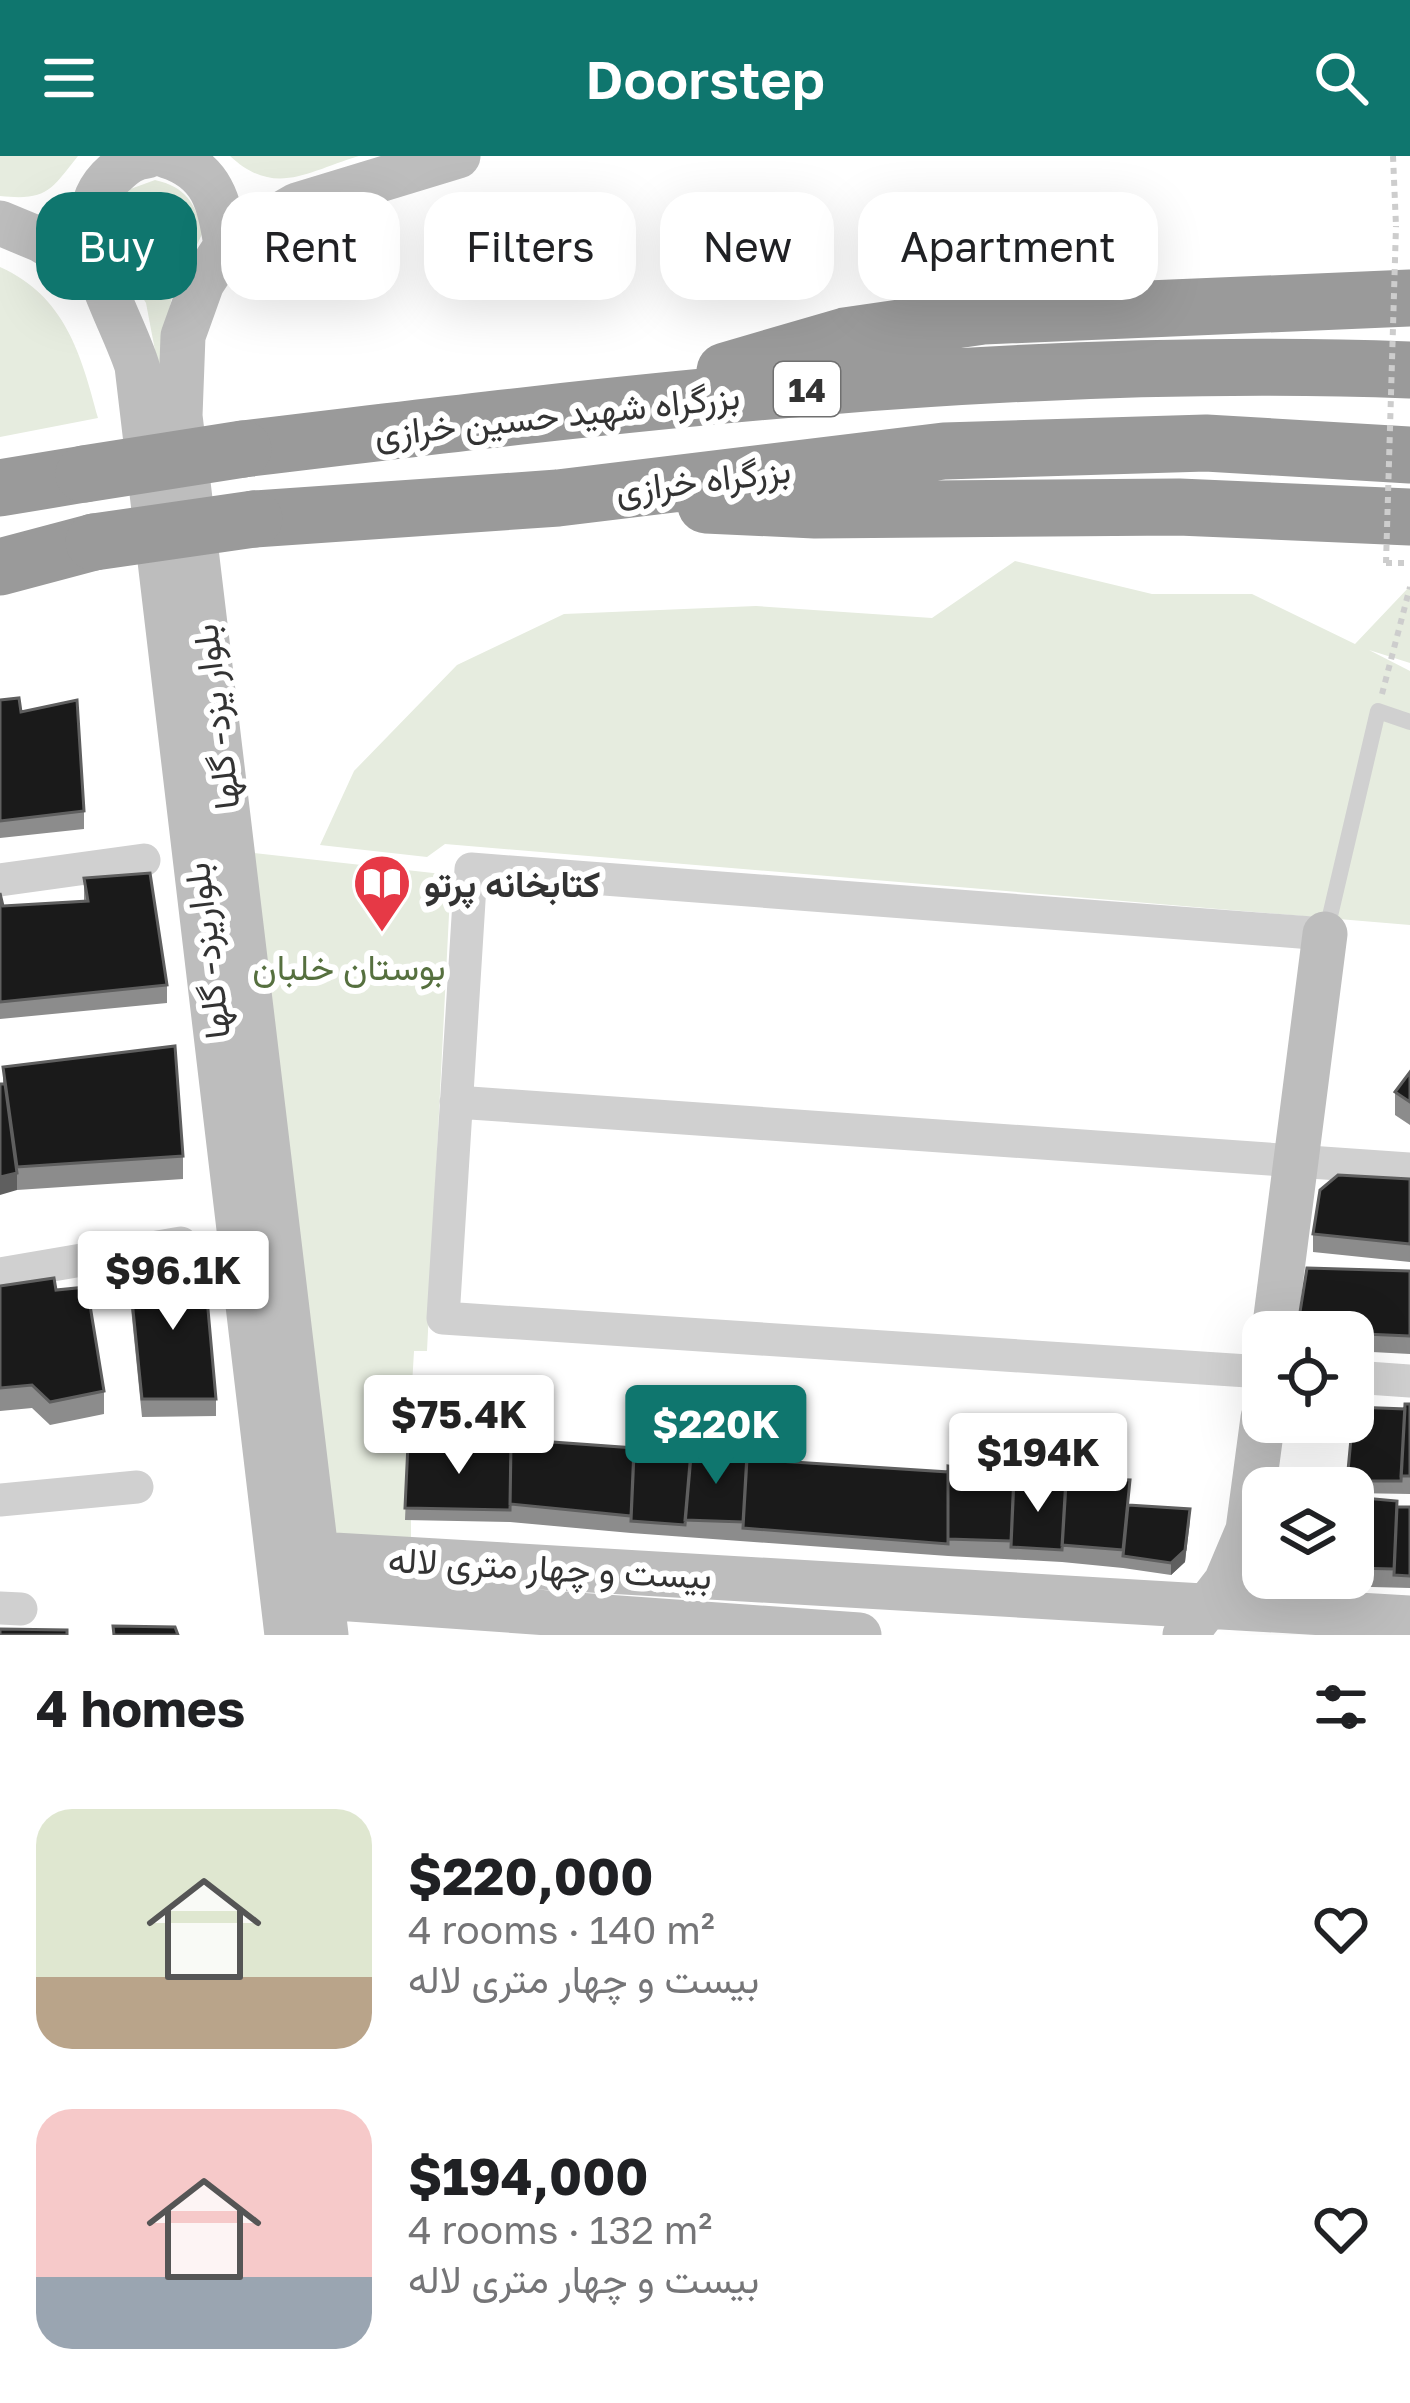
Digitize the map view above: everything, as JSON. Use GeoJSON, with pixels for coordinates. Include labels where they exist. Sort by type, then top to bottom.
{"type":"FeatureCollection","features":[{"type":"Feature","properties":{"kind":"highway"},"geometry":{"type":"LineString","coordinates":[[607,404],[845,336],[983,316],[1410,298]]}},
{"type":"Feature","properties":{"kind":"highway","name":"بزرگراه شهید حسین خرازی"},"geometry":{"type":"LineString","coordinates":[[0,488],[243,449],[607,404],[1126,369],[1392,369]]}},
{"type":"Feature","properties":{"kind":"highway","name":"بزرگراه خرازی"},"geometry":{"type":"LineString","coordinates":[[0,567],[94,542],[254,519],[558,498],[944,451],[1206,442],[1410,455]]}},
{"type":"Feature","properties":{"kind":"highway"},"geometry":{"type":"LineString","coordinates":[[558,498],[815,510],[1179,507],[1398,540]]}},
{"type":"Feature","properties":{"kind":"main road","name":"بلواریزد- گلها"},"geometry":{"type":"LineString","coordinates":[[98,192],[132,158],[148,156]]}},
{"type":"Feature","properties":{"kind":"main road"},"geometry":{"type":"LineString","coordinates":[[167,156],[193,164],[208,180],[221,211]]}},
{"type":"Feature","properties":{"kind":"main road"},"geometry":{"type":"LineString","coordinates":[[340,192],[458,156]]}},
{"type":"Feature","properties":{"kind":"main road"},"geometry":{"type":"LineString","coordinates":[[0,223],[36,238]]}},
{"type":"Feature","properties":{"kind":"main road","name":"بلوار یزد- گلها"},"geometry":{"type":"LineString","coordinates":[[221,254],[202,283],[182,336],[180,416],[311,1590]]}},
{"type":"Feature","properties":{"kind":"main road","name":"بلواریزد- گلها"},"geometry":{"type":"LineString","coordinates":[[113,300],[137,366],[311,1590],[287,1635]]}},
{"type":"Feature","properties":{"kind":"main road"},"geometry":{"type":"LineString","coordinates":[[1277,1311],[1325,934]]}},
{"type":"Feature","properties":{"kind":"main road"},"geometry":{"type":"LineString","coordinates":[[1196,1619],[1226,1582],[1248,1530],[1260,1443]]}},
{"type":"Feature","properties":{"kind":"main road","name":"بیست و چهار متری لاله"},"geometry":{"type":"LineString","coordinates":[[311,1590],[1196,1619],[1410,1618]]}},
{"type":"Feature","properties":{"kind":"main road","name":"بیست و چهار متری لاله"},"geometry":{"type":"LineString","coordinates":[[311,1590],[859,1635]]}},
{"type":"Feature","properties":{"kind":"street"},"geometry":{"type":"LineString","coordinates":[[0,880],[144,860]]}},
{"type":"Feature","properties":{"kind":"street"},"geometry":{"type":"LineString","coordinates":[[1242,1371],[443,1318],[471,869],[1325,934]]}},
{"type":"Feature","properties":{"kind":"street"},"geometry":{"type":"LineString","coordinates":[[456,1102],[1410,1168]]}},
{"type":"Feature","properties":{"kind":"street"},"geometry":{"type":"LineString","coordinates":[[0,1274],[181,1243]]}},
{"type":"Feature","properties":{"kind":"street"},"geometry":{"type":"LineString","coordinates":[[1374,1378],[1410,1381]]}},
{"type":"Feature","properties":{"kind":"street"},"geometry":{"type":"LineString","coordinates":[[0,1500],[137,1487]]}},
{"type":"Feature","properties":{"kind":"lane"},"geometry":{"type":"LineString","coordinates":[[1325,934],[1378,711],[1410,722]]}},
{"type":"Feature","properties":{"kind":"path"},"geometry":{"type":"LineString","coordinates":[[1393,156],[1398,540],[1410,562]]}},
{"type":"Feature","properties":{"kind":"path"},"geometry":{"type":"LineString","coordinates":[[1378,711],[1410,587]]}},
{"type":"Feature","properties":{"kind":"green space"},"geometry":{"type":"Polygon","coordinates":[[[0,156],[78,156],[46,191],[28,197],[0,196],[0,156]]]}},
{"type":"Feature","properties":{"kind":"green space"},"geometry":{"type":"Polygon","coordinates":[[[230,156],[359,156],[308,174],[277,178],[246,169],[230,156]]]}},
{"type":"Feature","properties":{"kind":"green space"},"geometry":{"type":"Polygon","coordinates":[[[155,180],[180,192],[124,192],[155,180]]]}},
{"type":"Feature","properties":{"kind":"green space"},"geometry":{"type":"Polygon","coordinates":[[[0,267],[36,291],[36,300],[45,300],[67,329],[98,418],[0,437],[0,267]]]}},
{"type":"Feature","properties":{"kind":"green space"},"geometry":{"type":"Polygon","coordinates":[[[171,300],[165,330],[165,403],[146,303],[171,300]]]}},
{"type":"Feature","properties":{"kind":"green space"},"geometry":{"type":"Polygon","coordinates":[[[1015,561],[1152,594],[1252,594],[1355,644],[1410,586],[1410,663],[1369,650],[1410,671],[1410,925],[445,844],[427,857],[320,845],[354,771],[457,665],[564,614],[756,606],[932,618],[1015,561]]]}},
{"type":"Feature","properties":{"kind":"green space","name":"بوستان خلبان"},"geometry":{"type":"Polygon","coordinates":[[[237,851],[451,875],[427,1351],[414,1351],[405,1507],[411,1507],[411,1551],[327,1541],[237,851]]]}},
{"type":"Feature","properties":{"kind":"building"},"geometry":{"type":"Polygon","coordinates":[[[19,698],[21,712],[77,700],[84,811],[0,821],[0,700],[19,698]]]}},
{"type":"Feature","properties":{"kind":"building"},"geometry":{"type":"Polygon","coordinates":[[[150,873],[167,985],[0,1002],[0,893],[3,906],[88,901],[84,878],[150,873]]]}},
{"type":"Feature","properties":{"kind":"building"},"geometry":{"type":"Polygon","coordinates":[[[175,1046],[183,1156],[17,1167],[3,1067],[175,1046]]]}},
{"type":"Feature","properties":{"kind":"building"},"geometry":{"type":"Polygon","coordinates":[[[1410,1072],[1410,1102],[1395,1092],[1410,1072]]]}},
{"type":"Feature","properties":{"kind":"building"},"geometry":{"type":"Polygon","coordinates":[[[0,1084],[5,1084],[17,1173],[0,1177],[0,1084]]]}},
{"type":"Feature","properties":{"kind":"building"},"geometry":{"type":"Polygon","coordinates":[[[1338,1175],[1410,1179],[1410,1244],[1313,1234],[1320,1190],[1338,1175]]]}},
{"type":"Feature","properties":{"kind":"building"},"geometry":{"type":"Polygon","coordinates":[[[204,1265],[216,1399],[142,1399],[129,1270],[204,1265]]]}},
{"type":"Feature","properties":{"kind":"building"},"geometry":{"type":"Polygon","coordinates":[[[1307,1268],[1410,1271],[1410,1336],[1374,1334],[1374,1311],[1300,1311],[1307,1268]]]}},
{"type":"Feature","properties":{"kind":"building"},"geometry":{"type":"Polygon","coordinates":[[[54,1278],[56,1290],[87,1287],[104,1391],[50,1402],[32,1385],[0,1388],[0,1286],[54,1278]]]}},
{"type":"Feature","properties":{"kind":"building"},"geometry":{"type":"Polygon","coordinates":[[[1405,1404],[1410,1404],[1410,1476],[1401,1476],[1405,1404]]]}},
{"type":"Feature","properties":{"kind":"building"},"geometry":{"type":"Polygon","coordinates":[[[1374,1408],[1405,1409],[1401,1481],[1374,1481],[1374,1467],[1348,1467],[1351,1443],[1374,1443],[1374,1408]]]}},
{"type":"Feature","properties":{"kind":"building"},"geometry":{"type":"Polygon","coordinates":[[[511,1439],[634,1448],[631,1516],[510,1504],[511,1439]]]}},
{"type":"Feature","properties":{"kind":"building"},"geometry":{"type":"Polygon","coordinates":[[[408,1444],[511,1445],[510,1510],[405,1508],[408,1444]]]}},
{"type":"Feature","properties":{"kind":"building"},"geometry":{"type":"Polygon","coordinates":[[[691,1451],[747,1454],[743,1522],[685,1520],[691,1451]]]}},
{"type":"Feature","properties":{"kind":"building"},"geometry":{"type":"Polygon","coordinates":[[[634,1454],[691,1456],[685,1525],[631,1521],[634,1454]]]}},
{"type":"Feature","properties":{"kind":"building"},"geometry":{"type":"Polygon","coordinates":[[[747,1459],[948,1472],[948,1544],[743,1528],[747,1459]]]}},
{"type":"Feature","properties":{"kind":"building"},"geometry":{"type":"Polygon","coordinates":[[[948,1466],[1014,1474],[1011,1541],[948,1539],[948,1466]]]}},
{"type":"Feature","properties":{"kind":"building"},"geometry":{"type":"Polygon","coordinates":[[[1066,1478],[1130,1480],[1123,1550],[1062,1545],[1066,1478]]]}},
{"type":"Feature","properties":{"kind":"building"},"geometry":{"type":"Polygon","coordinates":[[[1014,1479],[1066,1484],[1062,1550],[1011,1547],[1014,1479]]]}},
{"type":"Feature","properties":{"kind":"building"},"geometry":{"type":"Polygon","coordinates":[[[1374,1499],[1397,1501],[1394,1569],[1374,1569],[1374,1499]]]}},
{"type":"Feature","properties":{"kind":"building"},"geometry":{"type":"Polygon","coordinates":[[[1128,1505],[1190,1509],[1185,1550],[1171,1563],[1123,1556],[1128,1505]]]}},
{"type":"Feature","properties":{"kind":"building"},"geometry":{"type":"Polygon","coordinates":[[[1397,1507],[1410,1507],[1410,1576],[1394,1575],[1397,1507]]]}},
{"type":"Feature","properties":{"kind":"building"},"geometry":{"type":"Polygon","coordinates":[[[113,1626],[175,1627],[178,1635],[114,1635],[113,1626]]]}},
{"type":"Feature","properties":{"kind":"building"},"geometry":{"type":"Polygon","coordinates":[[[0,1629],[67,1630],[67,1635],[0,1635],[0,1629]]]}},
{"type":"Feature","properties":{"kind":"place","name":"كتابخانه پرتو"},"geometry":{"type":"Point","coordinates":[382,934]}}]}
